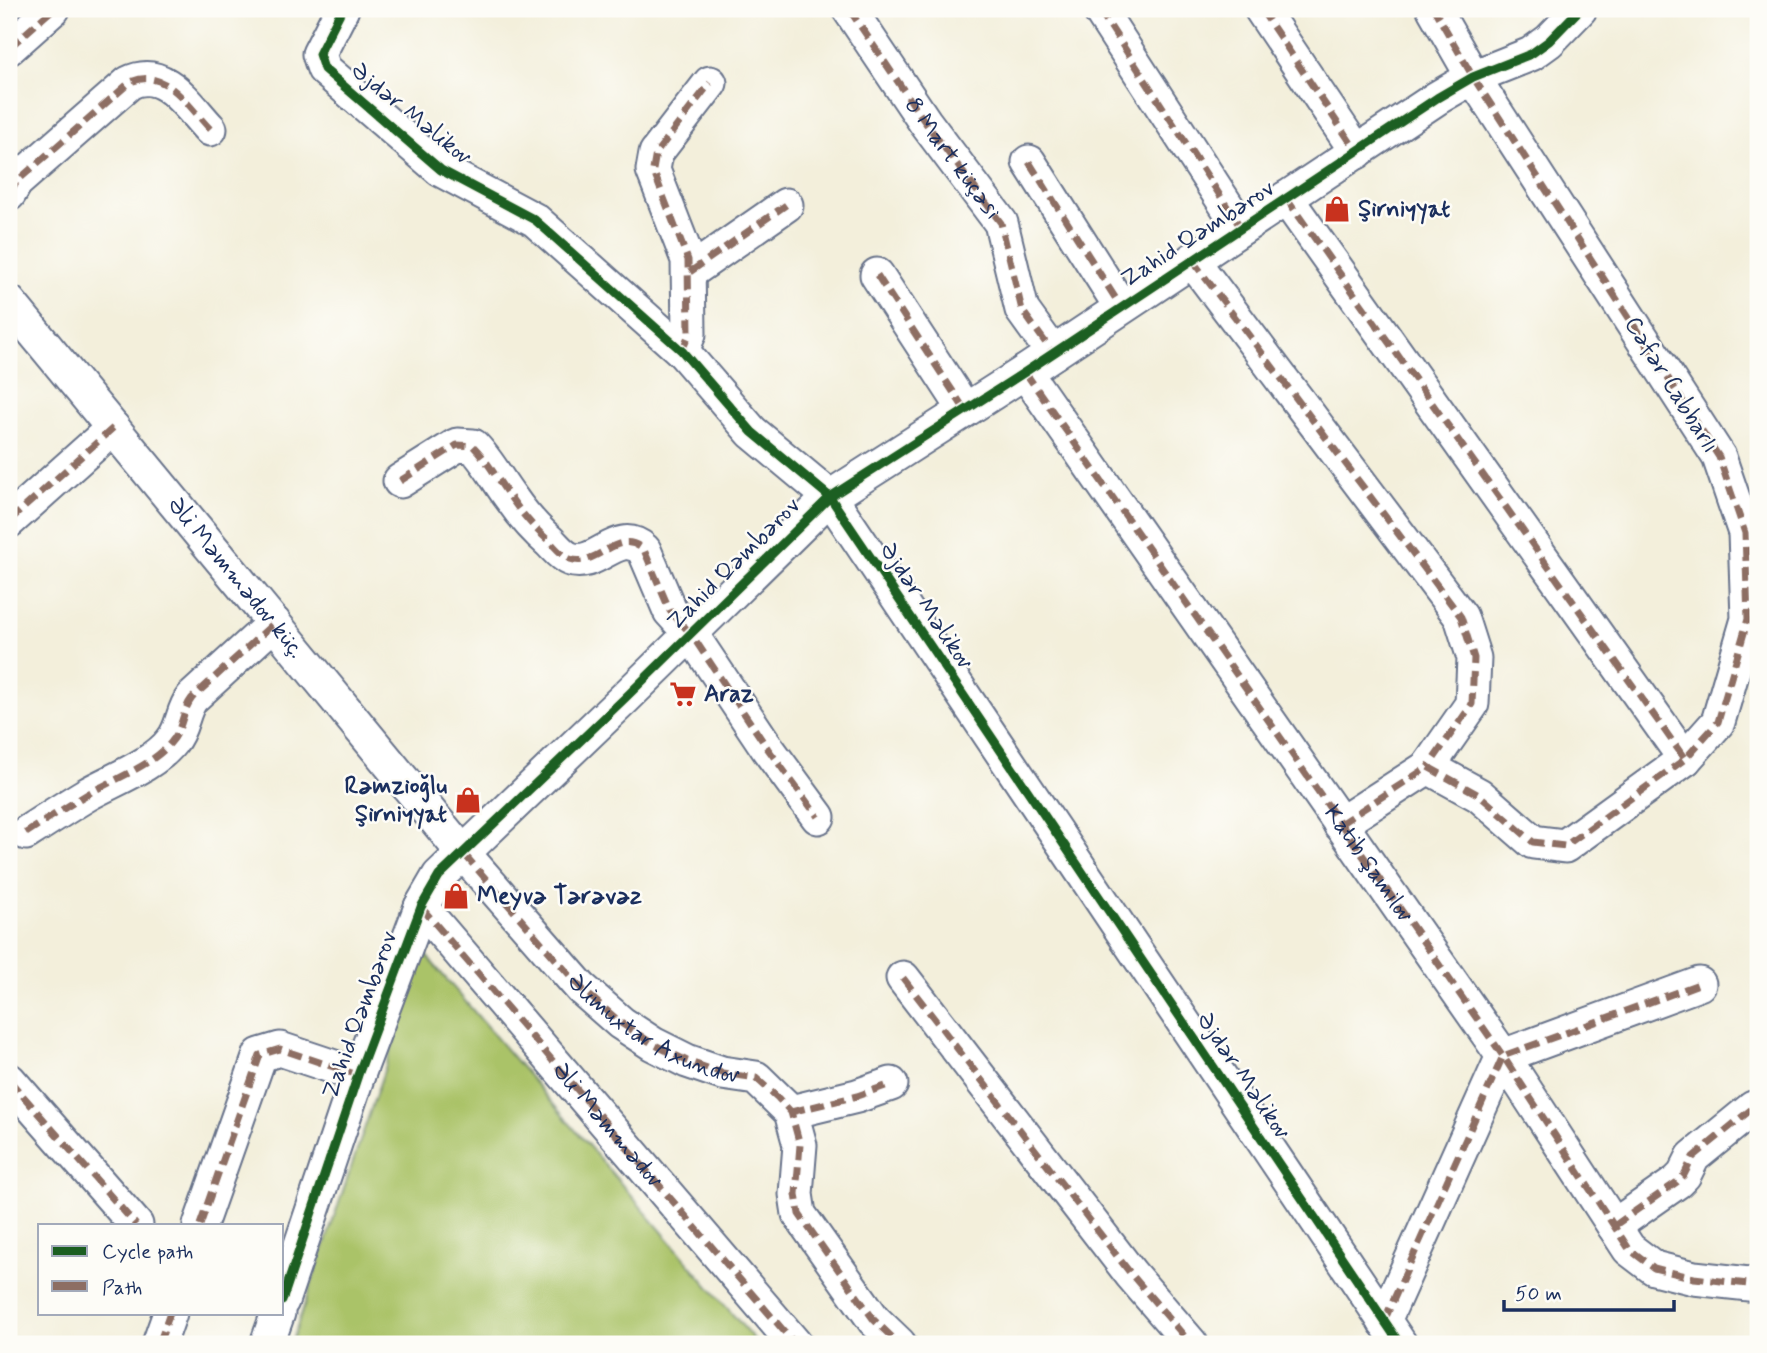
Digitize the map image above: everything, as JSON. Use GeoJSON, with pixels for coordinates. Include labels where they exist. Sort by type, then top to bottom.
{"type":"FeatureCollection","features":[{"type":"Feature","properties":{"kind":"street"},"geometry":{"type":"LineString","coordinates":[[9,48],[53,9]]}},
{"type":"Feature","properties":{"kind":"street","name":"Əjdər Məlikov"},"geometry":{"type":"LineString","coordinates":[[342,9],[319,54],[324,69],[441,170],[535,220],[682,351],[752,432],[830,497],[1392,1333]]}},
{"type":"Feature","properties":{"kind":"street","name":"8 Mart küçəsi"},"geometry":{"type":"LineString","coordinates":[[849,9],[925,122],[1001,223],[1022,310],[1053,353]]}},
{"type":"Feature","properties":{"kind":"street"},"geometry":{"type":"LineString","coordinates":[[1099,9],[1241,228]]}},
{"type":"Feature","properties":{"kind":"street"},"geometry":{"type":"LineString","coordinates":[[1261,9],[1357,152]]}},
{"type":"Feature","properties":{"kind":"street","name":"Cəfər Cabbarlı"},"geometry":{"type":"LineString","coordinates":[[1428,767],[1479,794],[1533,842],[1565,846],[1685,759],[1718,722],[1748,620],[1745,533],[1719,457],[1472,77],[1434,9]]}},
{"type":"Feature","properties":{"kind":"street","name":"Zahid Qəmbərov"},"geometry":{"type":"LineString","coordinates":[[284,1295],[358,1075],[421,907],[439,876],[830,497],[1472,77],[1531,54],[1549,41],[1580,9]]}},
{"type":"Feature","properties":{"kind":"street"},"geometry":{"type":"LineString","coordinates":[[9,194],[16,182],[140,77],[158,79],[168,85],[210,129]]}},
{"type":"Feature","properties":{"kind":"street"},"geometry":{"type":"LineString","coordinates":[[682,351],[689,334],[690,272],[686,251],[653,170],[656,153],[710,83]]}},
{"type":"Feature","properties":{"kind":"street"},"geometry":{"type":"LineString","coordinates":[[1029,162],[1121,307]]}},
{"type":"Feature","properties":{"kind":"street"},"geometry":{"type":"LineString","coordinates":[[1286,198],[1685,759]]}},
{"type":"Feature","properties":{"kind":"street"},"geometry":{"type":"LineString","coordinates":[[690,272],[786,205]]}},
{"type":"Feature","properties":{"kind":"street"},"geometry":{"type":"LineString","coordinates":[[1192,260],[1461,617],[1474,658],[1472,704],[1428,767],[1340,824]]}},
{"type":"Feature","properties":{"kind":"street"},"geometry":{"type":"LineString","coordinates":[[877,275],[965,410]]}},
{"type":"Feature","properties":{"kind":"street","name":"Əli Məmmədov küç."},"geometry":{"type":"LineString","coordinates":[[9,302],[464,854]]}},
{"type":"Feature","properties":{"kind":"street","name":"Katib Şamilov"},"geometry":{"type":"LineString","coordinates":[[1024,372],[1503,1056],[1629,1249],[1654,1268],[1694,1278],[1758,1285]]}},
{"type":"Feature","properties":{"kind":"street"},"geometry":{"type":"LineString","coordinates":[[9,521],[113,428]]}},
{"type":"Feature","properties":{"kind":"street"},"geometry":{"type":"LineString","coordinates":[[400,481],[457,445],[473,446],[535,528],[565,556],[583,560],[621,542],[634,542],[644,550],[670,611],[691,634],[768,749],[818,817]]}},
{"type":"Feature","properties":{"kind":"street"},"geometry":{"type":"LineString","coordinates":[[26,833],[86,795],[158,755],[173,741],[187,704],[192,698],[274,623]]}},
{"type":"Feature","properties":{"kind":"street","name":"Əlimuxtar Axundov"},"geometry":{"type":"LineString","coordinates":[[464,854],[581,988],[621,1023],[653,1044],[687,1061],[722,1073],[755,1078],[791,1112]]}},
{"type":"Feature","properties":{"kind":"street","name":"Əli Məmmədov"},"geometry":{"type":"LineString","coordinates":[[421,907],[795,1344]]}},
{"type":"Feature","properties":{"kind":"street"},"geometry":{"type":"LineString","coordinates":[[902,978],[1131,1274],[1191,1344]]}},
{"type":"Feature","properties":{"kind":"street"},"geometry":{"type":"LineString","coordinates":[[1392,1333],[1503,1056],[1699,984]]}},
{"type":"Feature","properties":{"kind":"street"},"geometry":{"type":"LineString","coordinates":[[200,1224],[260,1055],[280,1049],[358,1075]]}},
{"type":"Feature","properties":{"kind":"street"},"geometry":{"type":"LineString","coordinates":[[9,1080],[135,1224]]}},
{"type":"Feature","properties":{"kind":"street"},"geometry":{"type":"LineString","coordinates":[[891,1084],[857,1096],[791,1112],[800,1145],[796,1195],[799,1214],[874,1320],[899,1344]]}},
{"type":"Feature","properties":{"kind":"street"},"geometry":{"type":"LineString","coordinates":[[1614,1226],[1677,1182],[1684,1175],[1693,1157],[1753,1108]]}},
{"type":"Feature","properties":{"kind":"street"},"geometry":{"type":"LineString","coordinates":[[159,1344],[170,1314]]}},
{"type":"Feature","properties":{"kind":"street"},"geometry":{"type":"LineString","coordinates":[[267,1344],[278,1314]]}},
{"type":"Feature","properties":{"kind":"green space"},"geometry":{"type":"Polygon","coordinates":[[[424,953],[758,1344],[291,1344],[424,953]]]}},
{"type":"Feature","properties":{"kind":"marked path"},"geometry":{"type":"LineString","coordinates":[[9,48],[53,9]]}},
{"type":"Feature","properties":{"kind":"marked path"},"geometry":{"type":"LineString","coordinates":[[849,9],[925,122],[1001,223],[1022,310],[1053,353]]}},
{"type":"Feature","properties":{"kind":"marked path"},"geometry":{"type":"LineString","coordinates":[[1099,9],[1241,228]]}},
{"type":"Feature","properties":{"kind":"marked path"},"geometry":{"type":"LineString","coordinates":[[1261,9],[1357,152]]}},
{"type":"Feature","properties":{"kind":"marked path"},"geometry":{"type":"LineString","coordinates":[[1340,824],[1428,767],[1479,795],[1533,842],[1565,846],[1685,759],[1718,722],[1748,619],[1745,533],[1719,457],[1473,77],[1434,9]]}},
{"type":"Feature","properties":{"kind":"marked path"},"geometry":{"type":"LineString","coordinates":[[9,194],[16,182],[129,83],[153,79],[164,84],[184,100],[210,129]]}},
{"type":"Feature","properties":{"kind":"marked path"},"geometry":{"type":"LineString","coordinates":[[682,351],[689,334],[688,260],[653,170],[656,153],[710,83]]}},
{"type":"Feature","properties":{"kind":"marked path"},"geometry":{"type":"LineString","coordinates":[[1029,162],[1121,307]]}},
{"type":"Feature","properties":{"kind":"marked path"},"geometry":{"type":"LineString","coordinates":[[1286,198],[1685,759]]}},
{"type":"Feature","properties":{"kind":"marked path"},"geometry":{"type":"LineString","coordinates":[[690,272],[786,205]]}},
{"type":"Feature","properties":{"kind":"marked path"},"geometry":{"type":"LineString","coordinates":[[1192,260],[1461,617],[1474,658],[1472,704],[1428,767]]}},
{"type":"Feature","properties":{"kind":"marked path"},"geometry":{"type":"LineString","coordinates":[[877,275],[965,410]]}},
{"type":"Feature","properties":{"kind":"marked path"},"geometry":{"type":"LineString","coordinates":[[1025,372],[1503,1056],[1629,1249],[1654,1268],[1694,1278],[1758,1285]]}},
{"type":"Feature","properties":{"kind":"marked path"},"geometry":{"type":"LineString","coordinates":[[9,521],[113,428]]}},
{"type":"Feature","properties":{"kind":"marked path"},"geometry":{"type":"LineString","coordinates":[[400,481],[457,445],[473,446],[524,516],[567,558],[589,558],[625,543],[634,544],[644,550],[670,611],[691,634],[768,749],[818,817]]}},
{"type":"Feature","properties":{"kind":"marked path"},"geometry":{"type":"LineString","coordinates":[[26,833],[86,795],[144,765],[164,750],[176,736],[192,698],[274,623]]}},
{"type":"Feature","properties":{"kind":"marked path"},"geometry":{"type":"LineString","coordinates":[[464,854],[581,988],[621,1023],[653,1044],[687,1061],[722,1073],[756,1078],[791,1112],[800,1145],[796,1194],[799,1214],[874,1320],[899,1344]]}},
{"type":"Feature","properties":{"kind":"marked path"},"geometry":{"type":"LineString","coordinates":[[421,907],[795,1344]]}},
{"type":"Feature","properties":{"kind":"marked path"},"geometry":{"type":"LineString","coordinates":[[903,978],[1131,1274],[1191,1344]]}},
{"type":"Feature","properties":{"kind":"marked path"},"geometry":{"type":"LineString","coordinates":[[1384,1321],[1503,1056],[1699,984]]}},
{"type":"Feature","properties":{"kind":"marked path"},"geometry":{"type":"LineString","coordinates":[[200,1224],[260,1055],[280,1049],[358,1075]]}},
{"type":"Feature","properties":{"kind":"marked path"},"geometry":{"type":"LineString","coordinates":[[9,1080],[135,1224]]}},
{"type":"Feature","properties":{"kind":"marked path"},"geometry":{"type":"LineString","coordinates":[[791,1112],[857,1096],[891,1084]]}},
{"type":"Feature","properties":{"kind":"marked path"},"geometry":{"type":"LineString","coordinates":[[1614,1226],[1677,1182],[1684,1175],[1693,1157],[1753,1108]]}},
{"type":"Feature","properties":{"kind":"marked path"},"geometry":{"type":"LineString","coordinates":[[159,1344],[170,1314]]}},
{"type":"Feature","properties":{"kind":"cycle path"},"geometry":{"type":"LineString","coordinates":[[342,9],[319,54],[324,69],[441,170],[535,220],[682,351],[752,432],[830,497],[1400,1344]]}},
{"type":"Feature","properties":{"kind":"cycle path"},"geometry":{"type":"LineString","coordinates":[[284,1295],[358,1075],[421,907],[439,876],[830,497],[1025,372],[1437,98],[1473,77],[1531,54],[1549,41],[1580,9]]}},
{"type":"Feature","properties":{"kind":"place","name":"Şirniyyat"},"geometry":{"type":"Point","coordinates":[1337,209]}},
{"type":"Feature","properties":{"kind":"place","name":"Araz"},"geometry":{"type":"Point","coordinates":[683,694]}},
{"type":"Feature","properties":{"kind":"place","name":"Rəmzioğlu Şirniyyat"},"geometry":{"type":"Point","coordinates":[468,800]}},
{"type":"Feature","properties":{"kind":"place","name":"Meyvə Tərəvəz"},"geometry":{"type":"Point","coordinates":[456,896]}}]}
